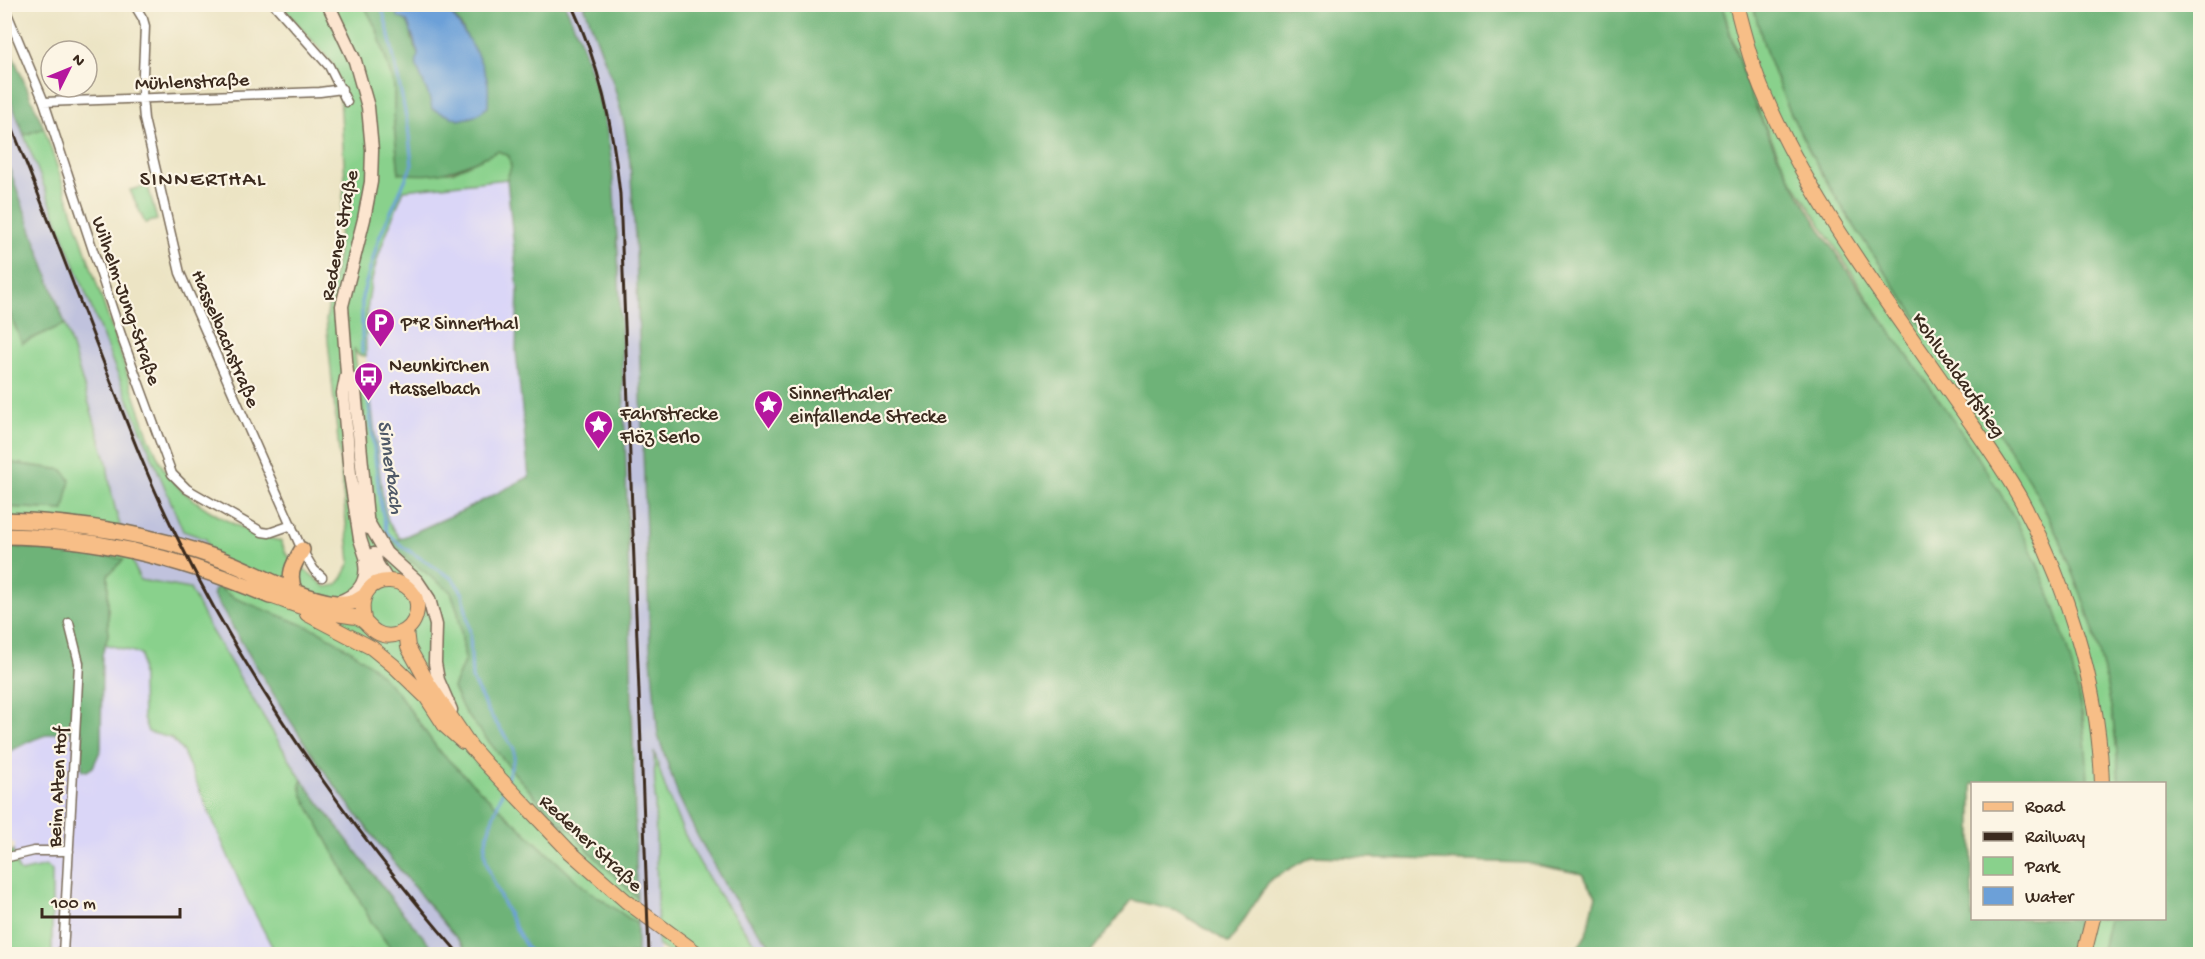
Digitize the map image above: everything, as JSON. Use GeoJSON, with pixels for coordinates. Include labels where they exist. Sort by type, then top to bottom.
{"type":"FeatureCollection","features":[{"type":"Feature","properties":{"kind":"highway"},"geometry":{"type":"LineString","coordinates":[[4,520],[45,521],[144,537],[219,559],[271,588]]}},
{"type":"Feature","properties":{"kind":"highway"},"geometry":{"type":"LineString","coordinates":[[4,536],[63,539],[144,552],[271,588],[335,603]]}},
{"type":"Feature","properties":{"kind":"highway"},"geometry":{"type":"LineString","coordinates":[[295,592],[291,584],[291,571],[302,550]]}},
{"type":"Feature","properties":{"kind":"highway"},"geometry":{"type":"LineString","coordinates":[[271,588],[291,571]]}},
{"type":"Feature","properties":{"kind":"main road","name":"Redener Straße"},"geometry":{"type":"LineString","coordinates":[[328,4],[355,61],[368,107],[372,150],[371,182],[364,219],[342,306],[347,373],[343,393],[350,474],[360,539],[371,572],[368,591]]}},
{"type":"Feature","properties":{"kind":"main road","name":"Kohlwaldaufstieg"},"geometry":{"type":"LineString","coordinates":[[1736,4],[1760,85],[1800,168],[1886,302],[1987,446],[2019,496],[2048,554],[2086,666],[2096,714],[2102,782]]}},
{"type":"Feature","properties":{"kind":"main road","name":"Redener Straße"},"geometry":{"type":"LineString","coordinates":[[347,373],[355,391],[368,522],[377,564],[387,580]]}},
{"type":"Feature","properties":{"kind":"main road"},"geometry":{"type":"LineString","coordinates":[[368,522],[386,553],[417,581],[429,599],[436,625],[435,663],[438,680],[460,728]]}},
{"type":"Feature","properties":{"kind":"main road"},"geometry":{"type":"LineString","coordinates":[[335,603],[353,595],[364,580],[366,569],[360,539]]}},
{"type":"Feature","properties":{"kind":"main road"},"geometry":{"type":"LineString","coordinates":[[335,603],[354,602],[368,591],[387,580],[404,585],[415,598],[416,616],[406,630],[390,636],[374,632],[364,619],[361,608],[368,591]]}},
{"type":"Feature","properties":{"kind":"main road"},"geometry":{"type":"LineString","coordinates":[[271,588],[312,610],[364,619]]}},
{"type":"Feature","properties":{"kind":"main road"},"geometry":{"type":"LineString","coordinates":[[271,588],[363,643],[394,666],[425,696]]}},
{"type":"Feature","properties":{"kind":"main road","name":"Redener Straße"},"geometry":{"type":"LineString","coordinates":[[406,630],[408,646],[416,662],[471,747]]}},
{"type":"Feature","properties":{"kind":"main road","name":"Redener Straße"},"geometry":{"type":"LineString","coordinates":[[390,636],[400,649],[425,696],[446,726],[471,747],[516,797],[569,850],[626,901],[698,954]]}},
{"type":"Feature","properties":{"kind":"main road"},"geometry":{"type":"LineString","coordinates":[[2084,954],[2092,920]]}},
{"type":"Feature","properties":{"kind":"street","name":"Hasselbachstraße"},"geometry":{"type":"LineString","coordinates":[[134,4],[143,19],[144,26],[142,97],[148,141],[180,273],[302,550],[309,563],[322,577]]}},
{"type":"Feature","properties":{"kind":"street"},"geometry":{"type":"LineString","coordinates":[[274,4],[329,66],[347,102]]}},
{"type":"Feature","properties":{"kind":"street","name":"Wilhelm-Jung-Straße"},"geometry":{"type":"LineString","coordinates":[[4,6],[44,102],[125,346],[172,474],[187,489],[262,532],[269,533],[292,525]]}},
{"type":"Feature","properties":{"kind":"street","name":"Mühlenstraße"},"geometry":{"type":"LineString","coordinates":[[44,102],[320,92],[342,89]]}},
{"type":"Feature","properties":{"kind":"street","name":"Beim Alten Hof"},"geometry":{"type":"LineString","coordinates":[[63,954],[79,663],[69,624]]}},
{"type":"Feature","properties":{"kind":"street"},"geometry":{"type":"LineString","coordinates":[[4,858],[34,851],[69,851]]}},
{"type":"Feature","properties":{"kind":"shaded area"},"geometry":{"type":"Polygon","coordinates":[[[565,5],[584,5],[595,30],[614,85],[624,123],[630,161],[636,253],[650,647],[658,735],[753,925],[778,954],[764,954],[712,887],[685,836],[667,794],[654,754],[659,954],[637,954],[635,773],[625,434],[612,164],[597,91],[579,37],[565,5]]]}},
{"type":"Feature","properties":{"kind":"shaded area"},"geometry":{"type":"Polygon","coordinates":[[[5,85],[113,363],[183,530],[206,539],[217,586],[213,594],[261,676],[318,762],[412,886],[470,954],[438,954],[397,906],[302,780],[209,627],[190,590],[140,580],[128,554],[109,486],[107,463],[65,324],[5,156],[5,85]]]}},
{"type":"Feature","properties":{"kind":"shaded area"},"geometry":{"type":"Polygon","coordinates":[[[507,179],[518,289],[516,351],[529,477],[400,539],[388,522],[383,500],[366,356],[367,301],[380,247],[404,190],[507,179]]]}},
{"type":"Feature","properties":{"kind":"shaded area"},"geometry":{"type":"Polygon","coordinates":[[[105,644],[141,654],[143,717],[171,738],[183,752],[245,895],[276,954],[52,954],[52,871],[46,866],[21,872],[13,851],[15,844],[5,838],[4,754],[34,738],[64,730],[83,731],[84,746],[100,702],[102,655],[105,644]]]}},
{"type":"Feature","properties":{"kind":"green space"},"geometry":{"type":"Polygon","coordinates":[[[281,5],[364,5],[377,30],[394,86],[394,125],[399,173],[452,172],[498,151],[509,156],[511,167],[507,179],[404,190],[374,270],[367,310],[366,356],[358,355],[354,348],[366,441],[360,385],[369,386],[383,500],[388,522],[400,539],[389,544],[451,592],[458,612],[465,659],[453,688],[515,774],[558,822],[572,830],[581,843],[637,898],[637,924],[585,888],[439,751],[398,693],[232,597],[217,586],[206,539],[183,531],[113,363],[24,135],[44,128],[149,438],[166,472],[176,484],[202,506],[234,524],[281,541],[286,554],[326,587],[337,585],[350,562],[326,320],[337,259],[345,179],[339,81],[332,63],[281,5]]]}},
{"type":"Feature","properties":{"kind":"green space"},"geometry":{"type":"Polygon","coordinates":[[[364,5],[398,5],[396,12],[407,21],[411,28],[412,39],[418,54],[420,74],[431,98],[432,109],[470,118],[488,107],[469,41],[460,24],[444,5],[565,5],[579,37],[597,91],[612,164],[618,254],[637,898],[581,843],[572,830],[558,822],[464,711],[453,688],[465,659],[458,612],[451,592],[388,544],[462,511],[529,477],[516,351],[518,289],[507,179],[511,167],[509,156],[498,151],[450,171],[427,174],[399,173],[394,125],[394,86],[377,30],[364,5]]]}},
{"type":"Feature","properties":{"kind":"green space"},"geometry":{"type":"Polygon","coordinates":[[[584,5],[1722,5],[1749,91],[1787,173],[1839,257],[1953,420],[2006,503],[2039,568],[2053,603],[2074,674],[2086,747],[2088,782],[1971,782],[1971,920],[2079,920],[2070,954],[1574,954],[1586,935],[1596,896],[1582,874],[1526,863],[1312,856],[1270,880],[1229,943],[1177,911],[1132,900],[1089,954],[778,954],[753,925],[726,887],[697,835],[678,795],[658,735],[650,647],[636,253],[630,162],[624,123],[614,85],[584,5]]]}},
{"type":"Feature","properties":{"kind":"green space"},"geometry":{"type":"Polygon","coordinates":[[[1722,5],[1753,5],[1769,60],[1793,118],[1834,195],[2007,446],[2052,523],[2081,595],[2103,669],[2111,707],[2119,782],[2088,782],[2083,716],[2058,622],[2035,559],[1976,454],[1875,309],[1788,174],[1748,90],[1722,5]]]}},
{"type":"Feature","properties":{"kind":"green space"},"geometry":{"type":"Polygon","coordinates":[[[1753,5],[2200,5],[2200,954],[2101,954],[2109,920],[2166,920],[2166,782],[2119,782],[2111,707],[2103,669],[2081,595],[2052,523],[2007,446],[1834,195],[1793,118],[1760,32],[1753,5]]]}},
{"type":"Feature","properties":{"kind":"green space"},"geometry":{"type":"Polygon","coordinates":[[[5,37],[44,128],[24,135],[5,85],[5,37]]]}},
{"type":"Feature","properties":{"kind":"green space"},"geometry":{"type":"Polygon","coordinates":[[[5,156],[65,324],[22,343],[5,301],[5,156]]]}},
{"type":"Feature","properties":{"kind":"green space"},"geometry":{"type":"Polygon","coordinates":[[[148,186],[157,220],[145,223],[130,190],[148,186]]]}},
{"type":"Feature","properties":{"kind":"green space"},"geometry":{"type":"Polygon","coordinates":[[[4,301],[22,343],[65,324],[107,463],[119,523],[140,580],[190,589],[209,627],[302,780],[300,785],[303,796],[372,923],[395,954],[276,954],[245,895],[183,752],[171,738],[148,732],[143,717],[141,654],[105,644],[108,635],[108,574],[123,560],[86,553],[5,546],[5,507],[64,510],[63,470],[5,462],[4,301]]]}},
{"type":"Feature","properties":{"kind":"green space"},"geometry":{"type":"Polygon","coordinates":[[[5,462],[63,470],[70,480],[64,510],[5,507],[5,462]]]}},
{"type":"Feature","properties":{"kind":"green space"},"geometry":{"type":"Polygon","coordinates":[[[4,546],[86,553],[124,559],[108,575],[108,635],[102,655],[101,749],[93,767],[87,771],[82,770],[82,731],[51,734],[5,754],[4,546]]]}},
{"type":"Feature","properties":{"kind":"green space"},"geometry":{"type":"Polygon","coordinates":[[[217,586],[232,597],[319,631],[373,667],[398,693],[439,751],[585,888],[637,924],[637,954],[470,954],[391,859],[317,761],[213,594],[217,586]]]}},
{"type":"Feature","properties":{"kind":"green space"},"geometry":{"type":"Polygon","coordinates":[[[654,751],[673,807],[697,859],[728,907],[764,954],[671,954],[658,945],[654,751]]]}},
{"type":"Feature","properties":{"kind":"green space"},"geometry":{"type":"Polygon","coordinates":[[[302,780],[397,906],[438,954],[395,954],[372,923],[303,796],[300,785],[302,780]]]}},
{"type":"Feature","properties":{"kind":"green space"},"geometry":{"type":"Polygon","coordinates":[[[13,851],[21,872],[46,866],[52,871],[52,954],[5,954],[5,854],[13,851]]]}},
{"type":"Feature","properties":{"kind":"green space"},"geometry":{"type":"Polygon","coordinates":[[[2079,920],[2109,920],[2101,954],[2070,954],[2079,920]]]}},
{"type":"Feature","properties":{"kind":"water"},"geometry":{"type":"Polygon","coordinates":[[[398,5],[444,5],[464,32],[481,63],[488,83],[488,107],[475,116],[459,120],[432,109],[416,65],[418,53],[415,42],[407,21],[398,17],[396,12],[398,5]]]}},
{"type":"Feature","properties":{"kind":"waterway","name":"Sinnerbach"},"geometry":{"type":"LineString","coordinates":[[362,352],[362,297],[379,238],[412,165],[408,126],[381,4]]}},
{"type":"Feature","properties":{"kind":"waterway","name":"Sinnerbach"},"geometry":{"type":"LineString","coordinates":[[367,388],[380,501],[387,533],[403,547],[453,579],[463,594],[470,633],[472,679],[488,711],[514,749],[514,759],[506,781]]}},
{"type":"Feature","properties":{"kind":"waterway","name":"Sinnerbach"},"geometry":{"type":"LineString","coordinates":[[503,790],[488,833],[486,858],[502,902],[531,954]]}},
{"type":"Feature","properties":{"kind":"railway"},"geometry":{"type":"LineString","coordinates":[[571,4],[590,50],[604,97],[620,194],[649,954]]}},
{"type":"Feature","properties":{"kind":"railway"},"geometry":{"type":"LineString","coordinates":[[4,107],[123,413],[161,505],[201,585],[266,696],[339,803],[377,854],[459,954]]}},
{"type":"Feature","properties":{"kind":"place","name":"P*R Sinnerthal"},"geometry":{"type":"Point","coordinates":[380,348]}},
{"type":"Feature","properties":{"kind":"place","name":"Neunkirchen Hasselbach"},"geometry":{"type":"Point","coordinates":[368,402]}},
{"type":"Feature","properties":{"kind":"place","name":"Sinnerthaler einfallende Strecke"},"geometry":{"type":"Point","coordinates":[768,430]}},
{"type":"Feature","properties":{"kind":"place","name":"Fahrstrecke Flöz Serlo"},"geometry":{"type":"Point","coordinates":[599,450]}},
{"type":"Feature","properties":{"kind":"district","name":"SINNERTHAL"},"geometry":{"type":"Point","coordinates":[203,177]}}]}
